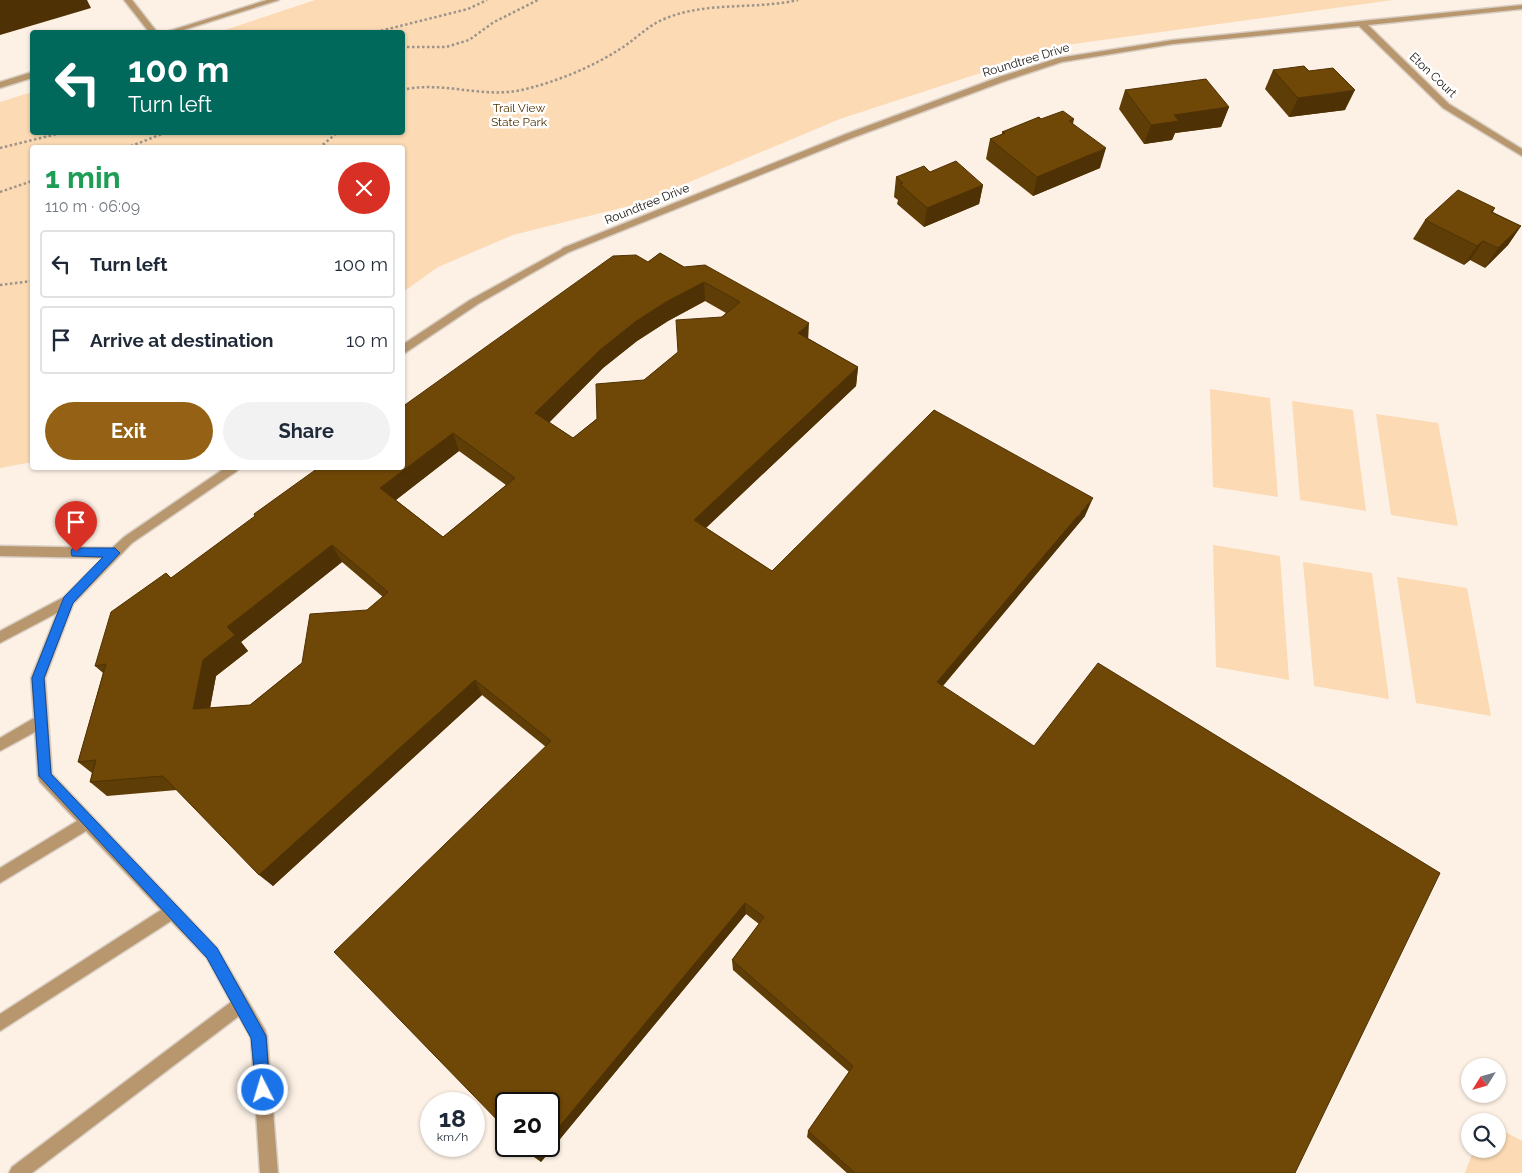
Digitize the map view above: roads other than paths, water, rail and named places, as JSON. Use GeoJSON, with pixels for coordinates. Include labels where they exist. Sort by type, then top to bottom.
{"type":"FeatureCollection","features":[{"type":"Feature","properties":{"kind":"street"},"geometry":{"type":"LineString","coordinates":[[128,0],[151,30]]}},
{"type":"Feature","properties":{"kind":"street"},"geometry":{"type":"LineString","coordinates":[[177,30],[275,0]]}},
{"type":"Feature","properties":{"kind":"street","name":"Roundtree Drive"},"geometry":{"type":"LineString","coordinates":[[405,349],[474,302],[566,250],[849,136],[1002,79],[1061,60],[1173,42],[1522,7]]}},
{"type":"Feature","properties":{"kind":"street","name":"Eton Court"},"geometry":{"type":"LineString","coordinates":[[1360,22],[1446,106],[1522,153]]}},
{"type":"Feature","properties":{"kind":"street"},"geometry":{"type":"LineString","coordinates":[[0,85],[30,76]]}},
{"type":"Feature","properties":{"kind":"street"},"geometry":{"type":"LineString","coordinates":[[0,637],[68,601],[128,540],[230,470]]}},
{"type":"Feature","properties":{"kind":"street"},"geometry":{"type":"LineString","coordinates":[[0,551],[115,553]]}},
{"type":"Feature","properties":{"kind":"street"},"geometry":{"type":"LineString","coordinates":[[68,601],[38,678],[45,776],[212,953],[259,1036],[269,1173]]}},
{"type":"Feature","properties":{"kind":"street"},"geometry":{"type":"LineString","coordinates":[[0,744],[41,721]]}},
{"type":"Feature","properties":{"kind":"street"},"geometry":{"type":"LineString","coordinates":[[0,876],[88,822]]}},
{"type":"Feature","properties":{"kind":"street"},"geometry":{"type":"LineString","coordinates":[[0,1023],[172,910]]}},
{"type":"Feature","properties":{"kind":"street"},"geometry":{"type":"LineString","coordinates":[[18,1173],[241,1006]]}},
{"type":"Feature","properties":{"kind":"park label","name":"Trail View State Park"},"geometry":{"type":"Point","coordinates":[519,115]}}]}
